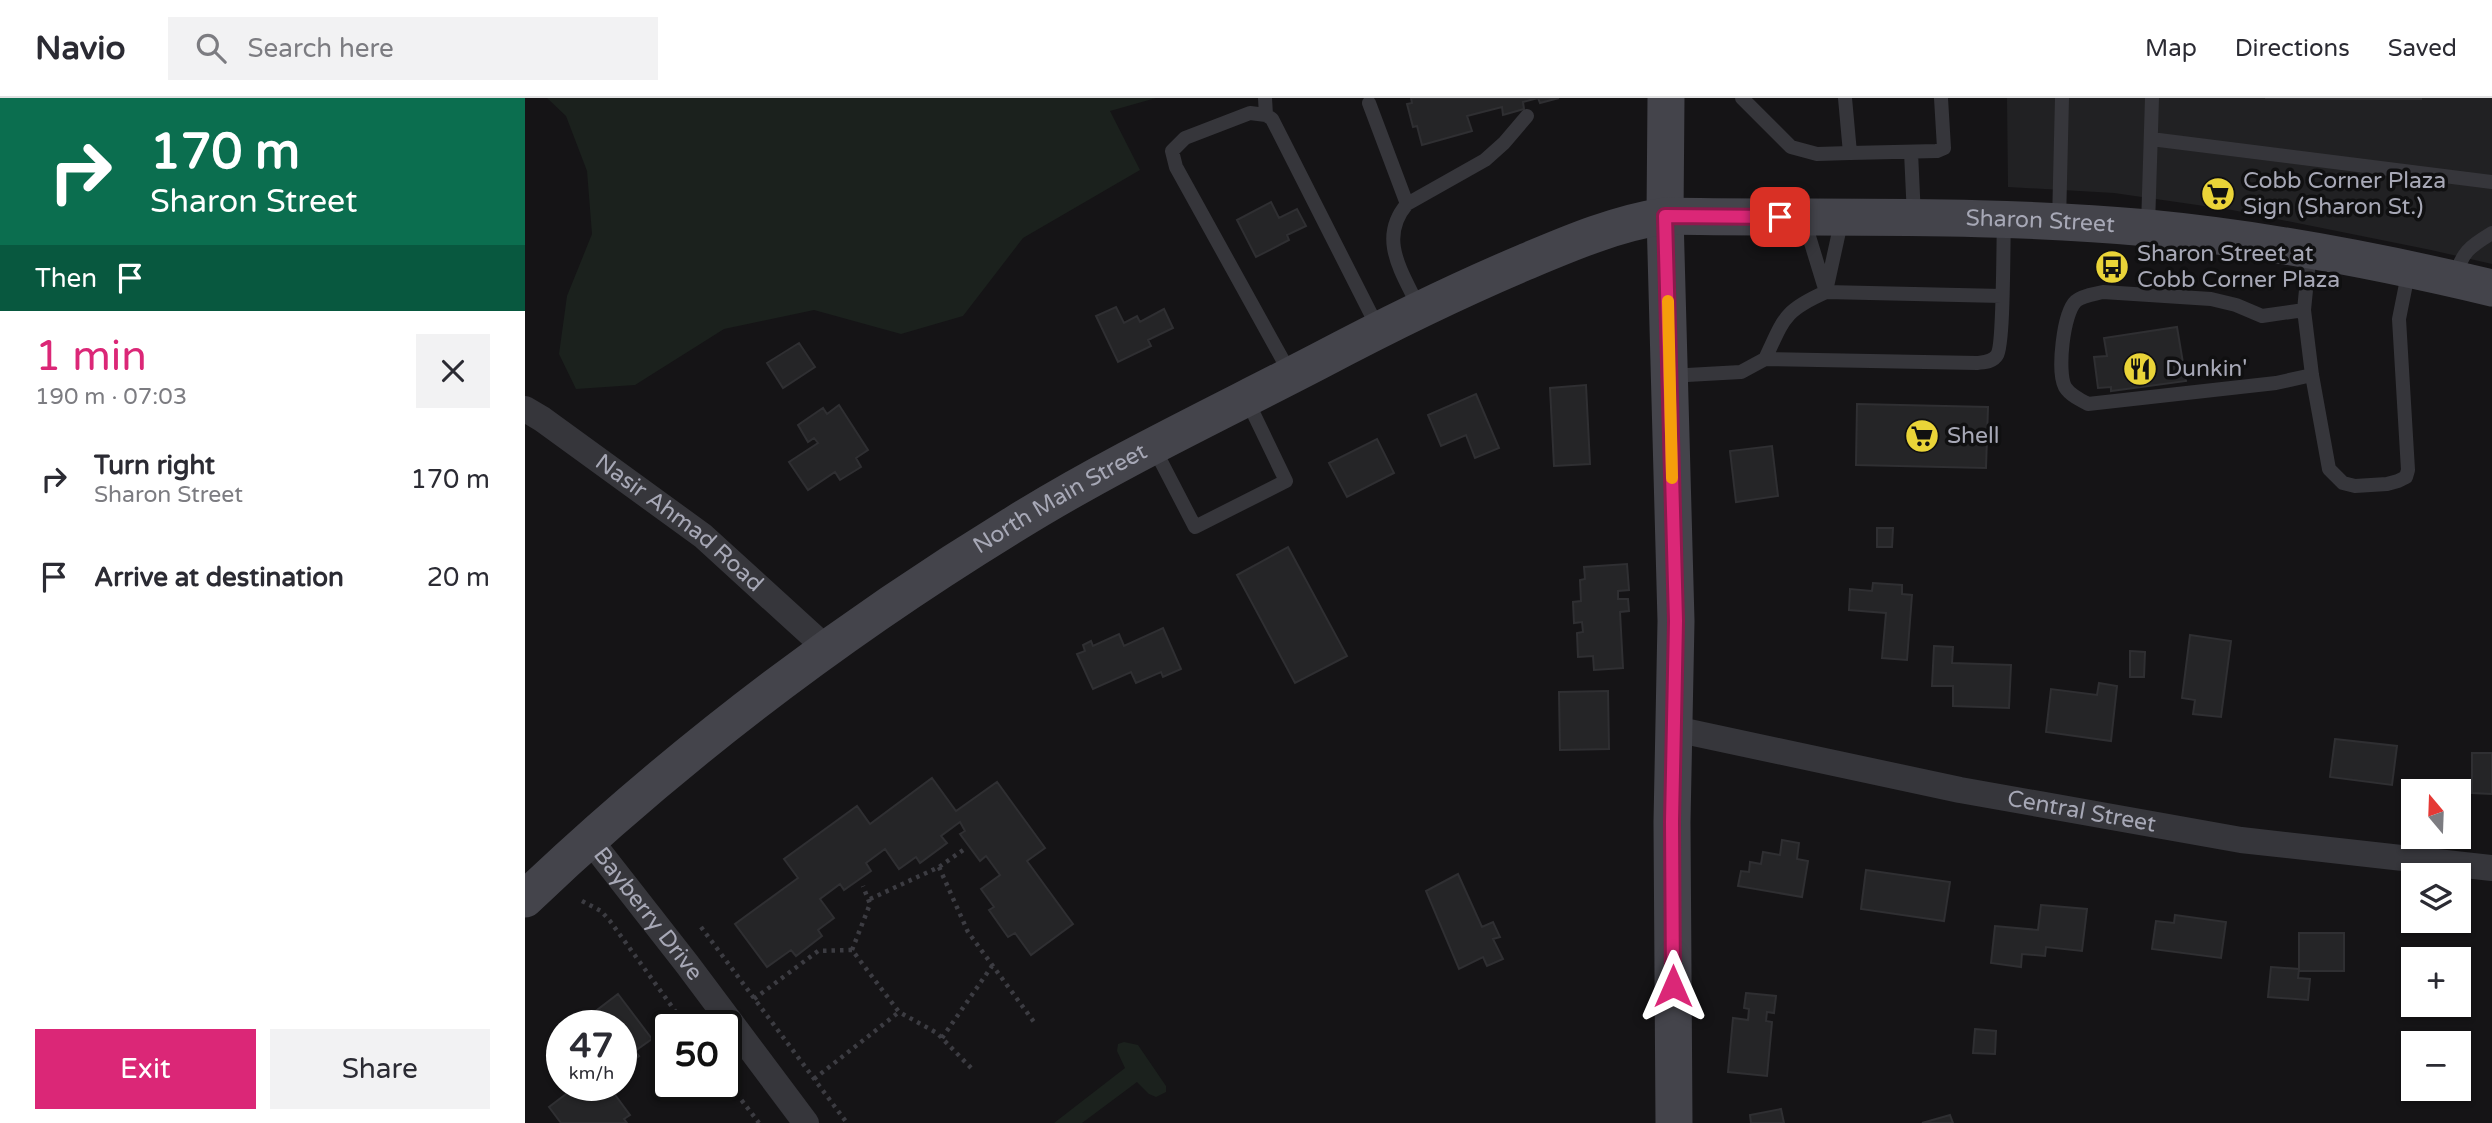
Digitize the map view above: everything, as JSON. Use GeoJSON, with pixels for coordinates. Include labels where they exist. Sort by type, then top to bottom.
{"type":"FeatureCollection","features":[{"type":"Feature","properties":{"kind":"main road"},"geometry":{"type":"LineString","coordinates":[[1666,98],[1665,216],[1676,621],[1672,822],[1674,1123]]}},
{"type":"Feature","properties":{"kind":"main road","name":"Sharon Street"},"geometry":{"type":"LineString","coordinates":[[1665,216],[2004,220],[2147,228],[2310,249],[2492,288]]}},
{"type":"Feature","properties":{"kind":"main road","name":"North Main Street"},"geometry":{"type":"LineString","coordinates":[[525,899],[713,735],[827,649],[936,573],[1017,522],[1153,446],[1419,308],[1579,240],[1626,224],[1665,216]]}},
{"type":"Feature","properties":{"kind":"street","name":"Nasir Ahmad Road"},"geometry":{"type":"LineString","coordinates":[[525,409],[703,536],[827,649]]}},
{"type":"Feature","properties":{"kind":"street","name":"Central Street"},"geometry":{"type":"LineString","coordinates":[[1675,729],[1960,790],[2228,838],[2492,868]]}},
{"type":"Feature","properties":{"kind":"street","name":"Bayberry Drive"},"geometry":{"type":"LineString","coordinates":[[590,840],[806,1123]]}},
{"type":"Feature","properties":{"kind":"lane"},"geometry":{"type":"LineString","coordinates":[[1265,98],[1266,115]]}},
{"type":"Feature","properties":{"kind":"lane"},"geometry":{"type":"LineString","coordinates":[[1742,98],[1791,147],[1817,154],[1937,151],[1944,148],[1941,98]]}},
{"type":"Feature","properties":{"kind":"lane"},"geometry":{"type":"LineString","coordinates":[[1845,98],[1850,153]]}},
{"type":"Feature","properties":{"kind":"lane"},"geometry":{"type":"LineString","coordinates":[[2059,222],[2061,98]]}},
{"type":"Feature","properties":{"kind":"lane"},"geometry":{"type":"LineString","coordinates":[[2147,228],[2152,98]]}},
{"type":"Feature","properties":{"kind":"lane"},"geometry":{"type":"LineString","coordinates":[[1369,103],[1407,204]]}},
{"type":"Feature","properties":{"kind":"lane"},"geometry":{"type":"LineString","coordinates":[[1291,375],[1172,158],[1175,145],[1185,138],[1250,113],[1266,115],[1276,125],[1379,329]]}},
{"type":"Feature","properties":{"kind":"lane"},"geometry":{"type":"LineString","coordinates":[[1419,308],[1394,252],[1392,242],[1395,220],[1407,204],[1485,160],[1527,116]]}},
{"type":"Feature","properties":{"kind":"lane"},"geometry":{"type":"LineString","coordinates":[[2151,139],[2492,182]]}},
{"type":"Feature","properties":{"kind":"lane"},"geometry":{"type":"LineString","coordinates":[[1911,152],[1914,218]]}},
{"type":"Feature","properties":{"kind":"lane"},"geometry":{"type":"LineString","coordinates":[[1804,217],[1826,292]]}},
{"type":"Feature","properties":{"kind":"lane"},"geometry":{"type":"LineString","coordinates":[[1826,292],[1842,217]]}},
{"type":"Feature","properties":{"kind":"lane"},"geometry":{"type":"LineString","coordinates":[[1669,376],[1741,372],[1765,359],[1985,362],[1993,359],[2000,346],[2004,220]]}},
{"type":"Feature","properties":{"kind":"lane"},"geometry":{"type":"LineString","coordinates":[[2454,279],[2465,251],[2492,233]]}},
{"type":"Feature","properties":{"kind":"lane"},"geometry":{"type":"LineString","coordinates":[[2310,249],[2304,310],[2325,456],[2329,469],[2336,477],[2343,483],[2355,486],[2398,481],[2406,477],[2399,319],[2409,269]]}},
{"type":"Feature","properties":{"kind":"lane"},"geometry":{"type":"LineString","coordinates":[[1765,359],[1791,310],[1826,292],[2002,296]]}},
{"type":"Feature","properties":{"kind":"lane"},"geometry":{"type":"LineString","coordinates":[[2304,310],[2262,316],[2236,305],[2211,299],[2103,292],[2089,295],[2077,300],[2065,323],[2061,377],[2066,390],[2088,404],[2276,383],[2312,375]]}},
{"type":"Feature","properties":{"kind":"lane"},"geometry":{"type":"LineString","coordinates":[[1153,446],[1195,527],[1286,481],[1246,398]]}},
{"type":"Feature","properties":{"kind":"path"},"geometry":{"type":"LineString","coordinates":[[852,950],[870,899],[939,867],[966,848]]}},
{"type":"Feature","properties":{"kind":"path"},"geometry":{"type":"LineString","coordinates":[[939,867],[968,932],[1034,1022]]}},
{"type":"Feature","properties":{"kind":"path"},"geometry":{"type":"LineString","coordinates":[[863,886],[870,899]]}},
{"type":"Feature","properties":{"kind":"path"},"geometry":{"type":"LineString","coordinates":[[582,901],[601,911],[610,921],[674,1010]]}},
{"type":"Feature","properties":{"kind":"path"},"geometry":{"type":"LineString","coordinates":[[701,927],[847,1123]]}},
{"type":"Feature","properties":{"kind":"path"},"geometry":{"type":"LineString","coordinates":[[754,999],[818,951],[852,950]]}},
{"type":"Feature","properties":{"kind":"path"},"geometry":{"type":"LineString","coordinates":[[852,950],[899,1012],[942,1038],[974,1070]]}},
{"type":"Feature","properties":{"kind":"path"},"geometry":{"type":"LineString","coordinates":[[942,1038],[992,966]]}},
{"type":"Feature","properties":{"kind":"path"},"geometry":{"type":"LineString","coordinates":[[814,1079],[899,1012]]}},
{"type":"Feature","properties":{"kind":"path"},"geometry":{"type":"LineString","coordinates":[[742,1101],[759,1123]]}},
{"type":"Feature","properties":{"kind":"shaded area"},"geometry":{"type":"Polygon","coordinates":[[[547,98],[1156,98],[1110,111],[1140,170],[1023,238],[963,316],[901,334],[814,310],[724,329],[635,385],[576,389],[559,354],[567,296],[592,234],[587,171],[566,116],[547,98]]]}},
{"type":"Feature","properties":{"kind":"shaded area"},"geometry":{"type":"Polygon","coordinates":[[[2007,98],[2492,98],[2492,264],[2232,210],[2114,193],[2008,187],[2007,98]]]}},
{"type":"Feature","properties":{"kind":"shaded area"},"geometry":{"type":"Polygon","coordinates":[[[1124,1042],[1138,1045],[1166,1086],[1166,1092],[1156,1097],[1137,1082],[1082,1123],[1054,1123],[1125,1068],[1117,1051],[1118,1044],[1124,1042]]]}},
{"type":"Feature","properties":{"kind":"building"},"geometry":{"type":"Polygon","coordinates":[[[1411,98],[1538,98],[1523,102],[1524,109],[1503,115],[1502,107],[1467,116],[1472,131],[1422,145],[1417,126],[1413,127],[1407,104],[1412,103],[1411,98]]]}},
{"type":"Feature","properties":{"kind":"building"},"geometry":{"type":"Polygon","coordinates":[[[1538,98],[1559,98],[1540,103],[1538,98]]]}},
{"type":"Feature","properties":{"kind":"building"},"geometry":{"type":"Polygon","coordinates":[[[2265,98],[2379,98],[2379,99],[2265,98]]]}},
{"type":"Feature","properties":{"kind":"building"},"geometry":{"type":"Polygon","coordinates":[[[2421,98],[2421,99],[2379,99],[2421,98]]]}},
{"type":"Feature","properties":{"kind":"building"},"geometry":{"type":"Polygon","coordinates":[[[1271,202],[1279,218],[1297,209],[1306,226],[1287,235],[1289,240],[1256,257],[1237,220],[1271,202]]]}},
{"type":"Feature","properties":{"kind":"building"},"geometry":{"type":"Polygon","coordinates":[[[1116,307],[1124,323],[1137,316],[1140,322],[1164,309],[1173,328],[1148,340],[1151,346],[1118,362],[1096,316],[1116,307]]]}},
{"type":"Feature","properties":{"kind":"building","name":"Dunkin'"},"geometry":{"type":"Polygon","coordinates":[[[2177,327],[2186,381],[2111,391],[2111,387],[2098,388],[2094,357],[2107,356],[2104,338],[2177,327]]]}},
{"type":"Feature","properties":{"kind":"building"},"geometry":{"type":"Polygon","coordinates":[[[799,343],[815,367],[783,388],[767,363],[799,343]]]}},
{"type":"Feature","properties":{"kind":"building"},"geometry":{"type":"Polygon","coordinates":[[[1586,385],[1590,464],[1554,466],[1550,388],[1586,385]]]}},
{"type":"Feature","properties":{"kind":"building"},"geometry":{"type":"Polygon","coordinates":[[[1476,394],[1499,448],[1475,458],[1466,435],[1441,446],[1428,415],[1476,394]]]}},
{"type":"Feature","properties":{"kind":"building","name":"Shell"},"geometry":{"type":"Polygon","coordinates":[[[1857,404],[1988,407],[1986,468],[1856,465],[1857,404]]]}},
{"type":"Feature","properties":{"kind":"building"},"geometry":{"type":"Polygon","coordinates":[[[839,405],[868,450],[856,458],[861,467],[840,480],[835,472],[808,490],[789,462],[818,443],[814,438],[808,442],[798,425],[823,408],[827,414],[839,405]]]}},
{"type":"Feature","properties":{"kind":"building"},"geometry":{"type":"Polygon","coordinates":[[[1377,439],[1394,473],[1347,497],[1329,463],[1377,439]]]}},
{"type":"Feature","properties":{"kind":"building"},"geometry":{"type":"Polygon","coordinates":[[[1772,446],[1778,496],[1736,502],[1730,451],[1772,446]]]}},
{"type":"Feature","properties":{"kind":"building"},"geometry":{"type":"Polygon","coordinates":[[[1877,528],[1893,528],[1892,547],[1877,547],[1877,528]]]}},
{"type":"Feature","properties":{"kind":"building"},"geometry":{"type":"Polygon","coordinates":[[[1288,547],[1347,656],[1295,683],[1237,575],[1288,547]]]}},
{"type":"Feature","properties":{"kind":"building"},"geometry":{"type":"Polygon","coordinates":[[[1627,564],[1629,590],[1618,591],[1618,599],[1628,599],[1629,611],[1620,612],[1623,668],[1594,670],[1593,656],[1578,657],[1577,633],[1583,632],[1582,622],[1574,623],[1573,602],[1581,601],[1580,580],[1585,579],[1584,567],[1627,564]]]}},
{"type":"Feature","properties":{"kind":"building"},"geometry":{"type":"Polygon","coordinates":[[[1873,583],[1902,585],[1902,594],[1912,595],[1907,660],[1882,658],[1886,613],[1849,610],[1850,589],[1872,591],[1873,583]]]}},
{"type":"Feature","properties":{"kind":"building"},"geometry":{"type":"Polygon","coordinates":[[[1163,628],[1181,669],[1163,677],[1161,672],[1136,683],[1131,672],[1093,689],[1077,654],[1085,651],[1083,645],[1091,641],[1093,646],[1119,634],[1124,646],[1163,628]]]}},
{"type":"Feature","properties":{"kind":"building"},"geometry":{"type":"Polygon","coordinates":[[[2190,635],[2231,641],[2221,717],[2193,714],[2195,700],[2182,698],[2190,635]]]}},
{"type":"Feature","properties":{"kind":"building"},"geometry":{"type":"Polygon","coordinates":[[[1934,646],[1953,647],[1952,663],[2011,665],[2009,708],[1953,706],[1953,686],[1932,686],[1934,646]]]}},
{"type":"Feature","properties":{"kind":"building"},"geometry":{"type":"Polygon","coordinates":[[[2130,651],[2145,652],[2144,677],[2130,677],[2130,651]]]}},
{"type":"Feature","properties":{"kind":"building"},"geometry":{"type":"Polygon","coordinates":[[[2099,683],[2117,686],[2111,741],[2046,732],[2051,689],[2097,695],[2099,683]]]}},
{"type":"Feature","properties":{"kind":"building"},"geometry":{"type":"Polygon","coordinates":[[[1608,691],[1609,749],[1560,750],[1559,692],[1608,691]]]}},
{"type":"Feature","properties":{"kind":"building"},"geometry":{"type":"Polygon","coordinates":[[[2335,739],[2397,746],[2392,785],[2330,777],[2335,739]]]}},
{"type":"Feature","properties":{"kind":"building"},"geometry":{"type":"Polygon","coordinates":[[[2472,753],[2492,753],[2492,794],[2472,793],[2472,753]]]}},
{"type":"Feature","properties":{"kind":"building"},"geometry":{"type":"Polygon","coordinates":[[[932,778],[956,811],[997,782],[1045,848],[1027,861],[1073,924],[1031,955],[1015,933],[1008,937],[989,910],[994,907],[981,889],[1000,875],[986,856],[980,861],[960,834],[965,831],[960,822],[941,836],[947,843],[920,863],[916,857],[899,869],[885,849],[866,863],[871,871],[844,890],[840,884],[820,899],[834,918],[818,930],[822,936],[796,956],[791,950],[767,967],[735,924],[798,878],[784,859],[857,806],[870,824],[932,778]]]}},
{"type":"Feature","properties":{"kind":"building"},"geometry":{"type":"Polygon","coordinates":[[[1782,840],[1799,843],[1797,859],[1808,861],[1802,897],[1738,886],[1741,871],[1749,872],[1750,862],[1761,864],[1763,852],[1780,855],[1782,840]]]}},
{"type":"Feature","properties":{"kind":"building"},"geometry":{"type":"Polygon","coordinates":[[[1866,870],[1950,882],[1944,921],[1861,909],[1866,870]]]}},
{"type":"Feature","properties":{"kind":"building"},"geometry":{"type":"Polygon","coordinates":[[[1458,874],[1482,927],[1493,922],[1500,937],[1493,939],[1503,959],[1487,966],[1483,957],[1459,969],[1426,891],[1458,874]]]}},
{"type":"Feature","properties":{"kind":"building"},"geometry":{"type":"Polygon","coordinates":[[[2041,905],[2087,909],[2082,951],[2046,947],[2045,956],[2022,954],[2021,967],[1991,963],[1995,926],[2038,930],[2041,905]]]}},
{"type":"Feature","properties":{"kind":"building"},"geometry":{"type":"Polygon","coordinates":[[[2175,915],[2226,922],[2221,958],[2152,949],[2156,921],[2174,923],[2175,915]]]}},
{"type":"Feature","properties":{"kind":"building"},"geometry":{"type":"Polygon","coordinates":[[[2299,933],[2344,933],[2344,971],[2299,971],[2299,933]]]}},
{"type":"Feature","properties":{"kind":"building"},"geometry":{"type":"Polygon","coordinates":[[[2271,967],[2299,969],[2298,978],[2310,979],[2308,1000],[2268,997],[2271,967]]]}},
{"type":"Feature","properties":{"kind":"building"},"geometry":{"type":"Polygon","coordinates":[[[1746,993],[1776,996],[1774,1013],[1767,1012],[1766,1021],[1772,1022],[1767,1076],[1728,1072],[1733,1018],[1748,1020],[1749,1009],[1744,1008],[1746,993]]]}},
{"type":"Feature","properties":{"kind":"building"},"geometry":{"type":"Polygon","coordinates":[[[618,994],[630,1010],[597,1010],[618,994]]]}},
{"type":"Feature","properties":{"kind":"building"},"geometry":{"type":"Polygon","coordinates":[[[637,1019],[651,1038],[637,1050],[637,1019]]]}},
{"type":"Feature","properties":{"kind":"building"},"geometry":{"type":"Polygon","coordinates":[[[1975,1029],[1996,1031],[1995,1054],[1973,1053],[1975,1029]]]}},
{"type":"Feature","properties":{"kind":"building"},"geometry":{"type":"Polygon","coordinates":[[[557,1101],[620,1101],[630,1115],[624,1119],[627,1123],[561,1123],[549,1107],[557,1101]]]}},
{"type":"Feature","properties":{"kind":"building"},"geometry":{"type":"Polygon","coordinates":[[[1781,1109],[1784,1123],[1751,1123],[1750,1115],[1781,1109]]]}},
{"type":"Feature","properties":{"kind":"building"},"geometry":{"type":"Polygon","coordinates":[[[1950,1115],[1953,1123],[1922,1123],[1950,1115]]]}},
{"type":"Feature","properties":{"kind":"slow traffic"},"geometry":{"type":"LineString","coordinates":[[1668,301],[1672,478]]}},
{"type":"Feature","properties":{"kind":"place","name":"Cobb Corner Plaza Sign (Sharon St.)"},"geometry":{"type":"Point","coordinates":[2218,194]}},
{"type":"Feature","properties":{"kind":"place","name":"Sharon Street at Cobb Corner Plaza"},"geometry":{"type":"Point","coordinates":[2112,267]}},
{"type":"Feature","properties":{"kind":"place","name":"Dunkin'"},"geometry":{"type":"Point","coordinates":[2140,369]}},
{"type":"Feature","properties":{"kind":"place","name":"Shell"},"geometry":{"type":"Point","coordinates":[1922,436]}},
{"type":"Feature","properties":{"kind":"route"},"geometry":{"type":"LineString","coordinates":[[1673,986],[1672,822],[1676,621],[1665,216],[1780,217]]}}]}
